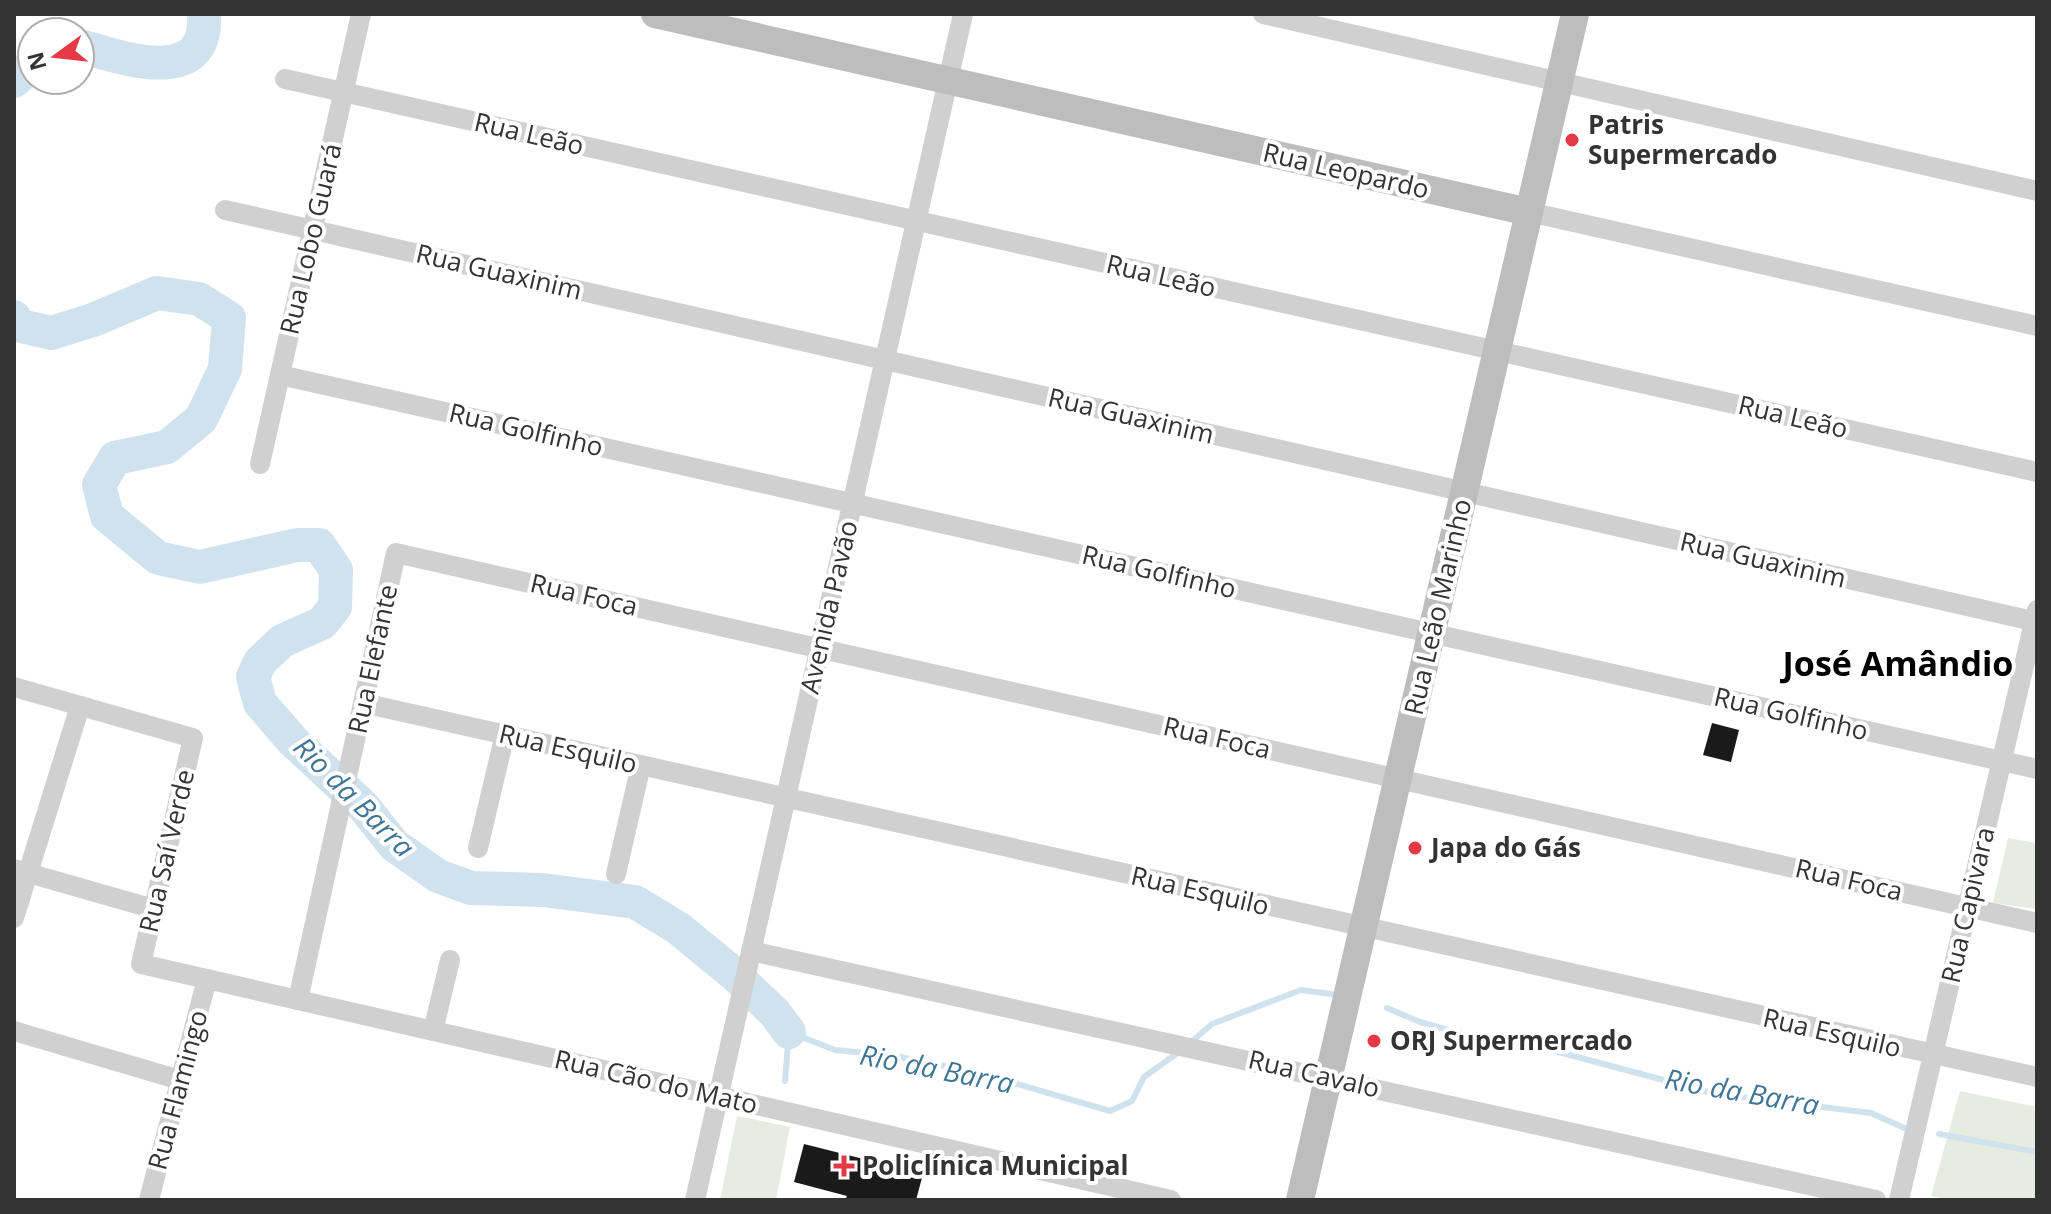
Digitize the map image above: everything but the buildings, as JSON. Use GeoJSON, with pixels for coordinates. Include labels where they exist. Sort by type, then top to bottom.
{"type":"FeatureCollection","features":[{"type":"Feature","properties":{"kind":"street","name":"Rua Lobo Guará"},"geometry":{"type":"LineString","coordinates":[[260,464],[361,14]]}},
{"type":"Feature","properties":{"kind":"street","name":"Rua Leopardo"},"geometry":{"type":"LineString","coordinates":[[655,14],[2037,326]]}},
{"type":"Feature","properties":{"kind":"street","name":"Avenida Pavão"},"geometry":{"type":"LineString","coordinates":[[695,1200],[963,14]]}},
{"type":"Feature","properties":{"kind":"street"},"geometry":{"type":"LineString","coordinates":[[1263,14],[2037,191]]}},
{"type":"Feature","properties":{"kind":"street","name":"Rua Leão Marinho"},"geometry":{"type":"LineString","coordinates":[[1300,1200],[1575,14]]}},
{"type":"Feature","properties":{"kind":"street","name":"Rua Leão"},"geometry":{"type":"LineString","coordinates":[[285,79],[2037,472]]}},
{"type":"Feature","properties":{"kind":"street","name":"Rua Guaxinim"},"geometry":{"type":"LineString","coordinates":[[225,210],[1464,492],[2036,618]]}},
{"type":"Feature","properties":{"kind":"street","name":"Rua Golfinho"},"geometry":{"type":"LineString","coordinates":[[280,375],[2037,769]]}},
{"type":"Feature","properties":{"kind":"street","name":"Rua Foca"},"geometry":{"type":"LineString","coordinates":[[396,553],[2037,923]]}},
{"type":"Feature","properties":{"kind":"street","name":"Rua Elefante"},"geometry":{"type":"LineString","coordinates":[[298,1000],[396,553]]}},
{"type":"Feature","properties":{"kind":"street","name":"Rua Capivara"},"geometry":{"type":"LineString","coordinates":[[1899,1200],[2036,618]]}},
{"type":"Feature","properties":{"kind":"street"},"geometry":{"type":"LineString","coordinates":[[14,687],[80,706],[21,871],[14,918]]}},
{"type":"Feature","properties":{"kind":"street","name":"Rua Esquilo"},"geometry":{"type":"LineString","coordinates":[[363,703],[2037,1077]]}},
{"type":"Feature","properties":{"kind":"street","name":"Rua Saí Verde"},"geometry":{"type":"LineString","coordinates":[[80,706],[193,738],[141,964]]}},
{"type":"Feature","properties":{"kind":"street"},"geometry":{"type":"LineString","coordinates":[[478,848],[505,734]]}},
{"type":"Feature","properties":{"kind":"street"},"geometry":{"type":"LineString","coordinates":[[616,874],[641,765]]}},
{"type":"Feature","properties":{"kind":"street"},"geometry":{"type":"LineString","coordinates":[[21,871],[154,909]]}},
{"type":"Feature","properties":{"kind":"street","name":"Rua Cavalo"},"geometry":{"type":"LineString","coordinates":[[751,951],[1876,1200]]}},
{"type":"Feature","properties":{"kind":"street"},"geometry":{"type":"LineString","coordinates":[[433,1031],[450,960]]}},
{"type":"Feature","properties":{"kind":"street","name":"Rua Cão do Mato"},"geometry":{"type":"LineString","coordinates":[[141,964],[1171,1200]]}},
{"type":"Feature","properties":{"kind":"street","name":"Rua Flamingo"},"geometry":{"type":"LineString","coordinates":[[149,1200],[207,979]]}},
{"type":"Feature","properties":{"kind":"street"},"geometry":{"type":"LineString","coordinates":[[14,1031],[180,1080]]}},
{"type":"Feature","properties":{"kind":"shaded area"},"geometry":{"type":"Polygon","coordinates":[[[2008,838],[2037,843],[2037,909],[1993,903],[2008,838]]]}},
{"type":"Feature","properties":{"kind":"shaded area"},"geometry":{"type":"Polygon","coordinates":[[[1960,1091],[2037,1107],[2037,1200],[1951,1200],[1931,1196],[1960,1091]]]}},
{"type":"Feature","properties":{"kind":"shaded area"},"geometry":{"type":"Polygon","coordinates":[[[737,1116],[790,1127],[776,1200],[720,1200],[737,1116]]]}},
{"type":"Feature","properties":{"kind":"waterway","name":"Rio da Barra"},"geometry":{"type":"LineString","coordinates":[[96,51],[139,61],[160,63],[178,60],[193,52],[202,37],[204,14]]}},
{"type":"Feature","properties":{"kind":"waterway","name":"Rio da Barra"},"geometry":{"type":"LineString","coordinates":[[14,317],[17,325],[51,333],[93,320],[157,293],[199,299],[229,318],[225,369],[201,419],[167,447],[115,458],[99,485],[107,516],[158,558],[200,567],[297,545],[319,545],[336,570],[335,607],[322,623],[282,641],[260,662],[253,677],[260,703],[293,741],[363,806],[394,845],[438,876],[471,888],[543,890],[635,902],[678,928],[734,974],[774,1012],[789,1032]]}},
{"type":"Feature","properties":{"kind":"waterway","name":"Rio da Barra"},"geometry":{"type":"LineString","coordinates":[[1191,1042],[1212,1024],[1301,990],[1338,995]]}},
{"type":"Feature","properties":{"kind":"waterway","name":"Rio da Barra"},"geometry":{"type":"LineString","coordinates":[[1387,1008],[1420,1022],[1491,1042],[1536,1046],[1716,1094],[1871,1113],[1911,1131]]}},
{"type":"Feature","properties":{"kind":"waterway","name":"Rio da Barra"},"geometry":{"type":"LineString","coordinates":[[785,1081],[789,1032],[835,1050],[895,1056],[979,1073],[1110,1111],[1132,1101],[1144,1077],[1179,1052]]}},
{"type":"Feature","properties":{"kind":"waterway","name":"Rio da Barra"},"geometry":{"type":"LineString","coordinates":[[1939,1134],[2037,1152]]}},
{"type":"Feature","properties":{"kind":"place","name":"Patris Supermercado"},"geometry":{"type":"Point","coordinates":[1572,140]}},
{"type":"Feature","properties":{"kind":"place","name":"Japa do Gás"},"geometry":{"type":"Point","coordinates":[1415,848]}},
{"type":"Feature","properties":{"kind":"place","name":"ORJ Supermercado"},"geometry":{"type":"Point","coordinates":[1374,1041]}},
{"type":"Feature","properties":{"kind":"place","name":"Policlínica Municipal"},"geometry":{"type":"Point","coordinates":[844,1166]}},
{"type":"Feature","properties":{"kind":"district","name":"José Amândio"},"geometry":{"type":"Point","coordinates":[1898,664]}}]}
